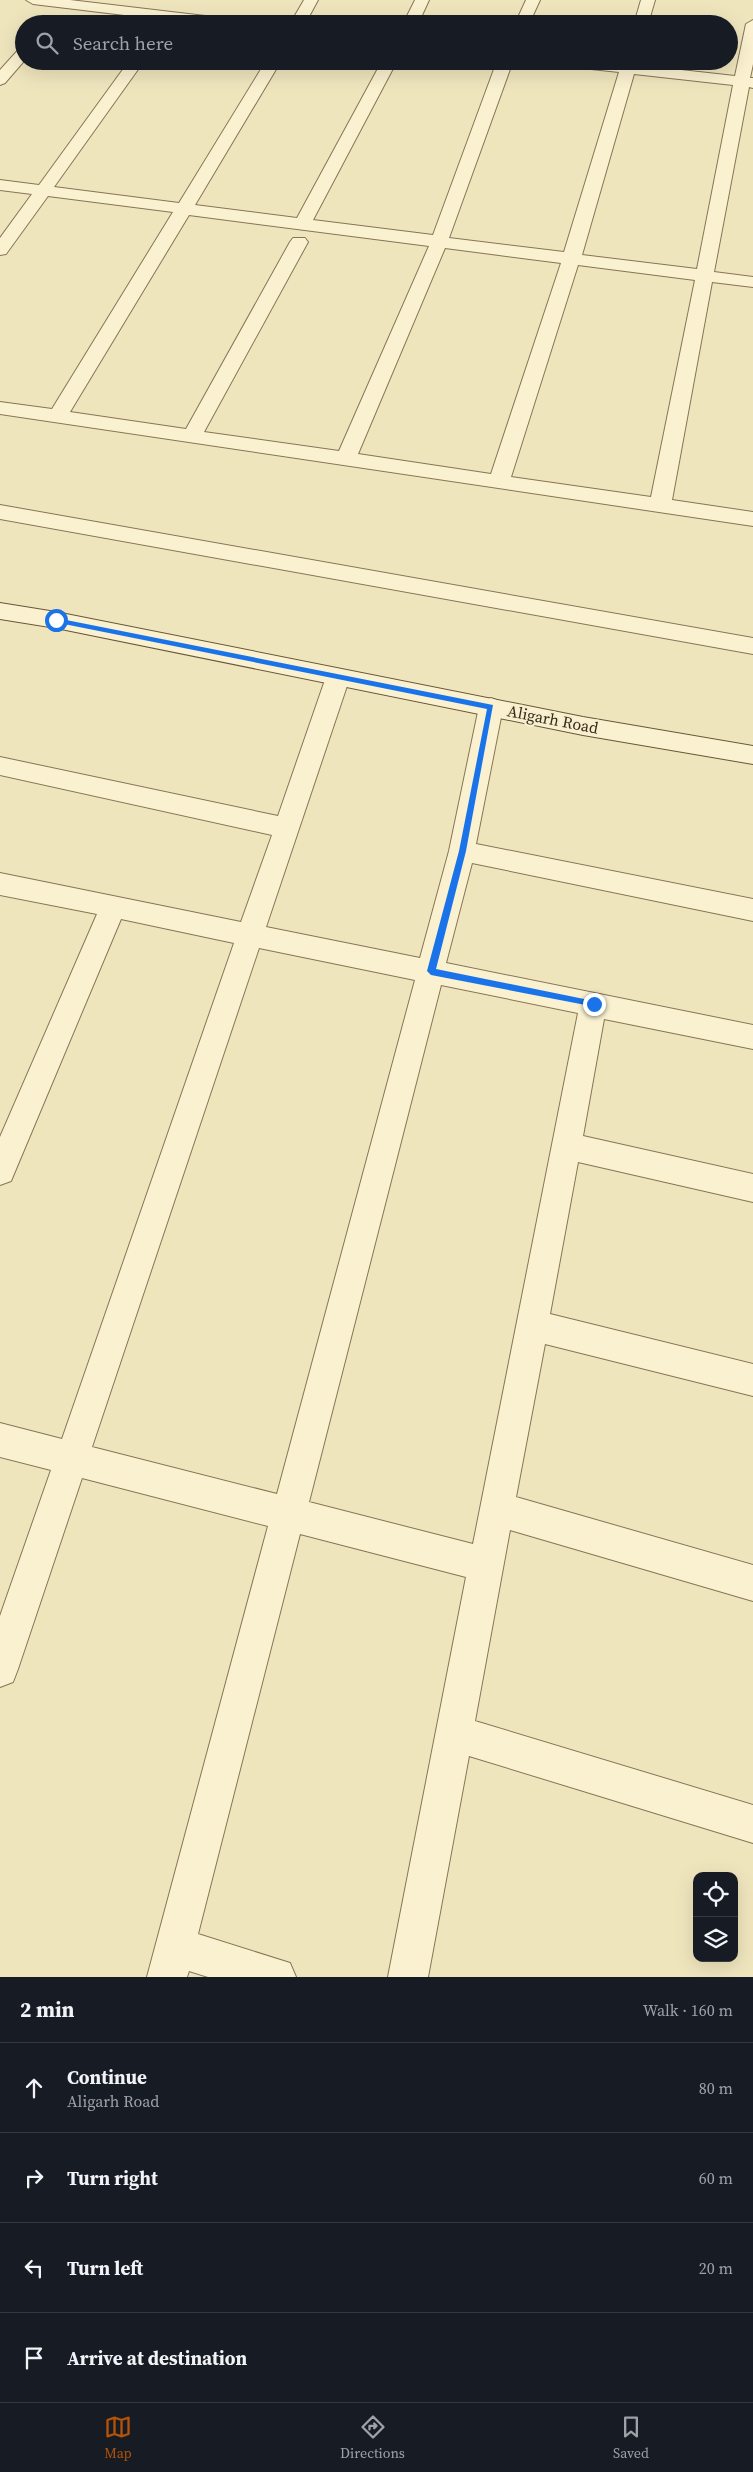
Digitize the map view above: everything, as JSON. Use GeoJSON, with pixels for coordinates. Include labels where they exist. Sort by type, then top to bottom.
{"type":"FeatureCollection","features":[{"type":"Feature","properties":{"kind":"street"},"geometry":{"type":"LineString","coordinates":[[33,0],[65,2],[139,15]]}},
{"type":"Feature","properties":{"kind":"street"},"geometry":{"type":"LineString","coordinates":[[171,15],[182,0]]}},
{"type":"Feature","properties":{"kind":"street"},"geometry":{"type":"LineString","coordinates":[[302,15],[311,0]]}},
{"type":"Feature","properties":{"kind":"street"},"geometry":{"type":"LineString","coordinates":[[414,15],[422,0]]}},
{"type":"Feature","properties":{"kind":"street"},"geometry":{"type":"LineString","coordinates":[[526,15],[533,0]]}},
{"type":"Feature","properties":{"kind":"street"},"geometry":{"type":"LineString","coordinates":[[644,15],[648,0]]}},
{"type":"Feature","properties":{"kind":"street"},"geometry":{"type":"LineString","coordinates":[[55,15],[65,2]]}},
{"type":"Feature","properties":{"kind":"street"},"geometry":{"type":"LineString","coordinates":[[660,506],[705,277],[748,83],[753,24]]}},
{"type":"Feature","properties":{"kind":"street"},"geometry":{"type":"LineString","coordinates":[[0,80],[15,62]]}},
{"type":"Feature","properties":{"kind":"street"},"geometry":{"type":"LineString","coordinates":[[0,250],[130,70]]}},
{"type":"Feature","properties":{"kind":"street"},"geometry":{"type":"LineString","coordinates":[[57,417],[269,70]]}},
{"type":"Feature","properties":{"kind":"street"},"geometry":{"type":"LineString","coordinates":[[192,436],[301,233],[385,70]]}},
{"type":"Feature","properties":{"kind":"street"},"geometry":{"type":"LineString","coordinates":[[346,459],[439,242],[502,70]]}},
{"type":"Feature","properties":{"kind":"street"},"geometry":{"type":"LineString","coordinates":[[499,482],[571,260],[628,70]]}},
{"type":"Feature","properties":{"kind":"street"},"geometry":{"type":"LineString","coordinates":[[662,70],[748,83]]}},
{"type":"Feature","properties":{"kind":"street"},"geometry":{"type":"LineString","coordinates":[[0,185],[184,210],[301,233],[439,242],[753,282]]}},
{"type":"Feature","properties":{"kind":"street"},"geometry":{"type":"LineString","coordinates":[[0,408],[753,519]]}},
{"type":"Feature","properties":{"kind":"street"},"geometry":{"type":"LineString","coordinates":[[0,512],[753,646]]}},
{"type":"Feature","properties":{"kind":"street","name":"Aligarh Road"},"geometry":{"type":"LineString","coordinates":[[0,611],[56,620],[583,726],[753,755]]}},
{"type":"Feature","properties":{"kind":"street"},"geometry":{"type":"LineString","coordinates":[[0,1669],[338,677]]}},
{"type":"Feature","properties":{"kind":"street"},"geometry":{"type":"LineString","coordinates":[[276,1977],[171,1962],[462,851],[491,707]]}},
{"type":"Feature","properties":{"kind":"street"},"geometry":{"type":"LineString","coordinates":[[0,766],[287,828]]}},
{"type":"Feature","properties":{"kind":"street"},"geometry":{"type":"LineString","coordinates":[[462,851],[753,910]]}},
{"type":"Feature","properties":{"kind":"street"},"geometry":{"type":"LineString","coordinates":[[0,884],[753,1037]]}},
{"type":"Feature","properties":{"kind":"street"},"geometry":{"type":"LineString","coordinates":[[0,1171],[114,907]]}},
{"type":"Feature","properties":{"kind":"street"},"geometry":{"type":"LineString","coordinates":[[408,1977],[594,1004]]}},
{"type":"Feature","properties":{"kind":"street"},"geometry":{"type":"LineString","coordinates":[[566,1146],[753,1188]]}},
{"type":"Feature","properties":{"kind":"street"},"geometry":{"type":"LineString","coordinates":[[533,1325],[753,1380]]}},
{"type":"Feature","properties":{"kind":"street"},"geometry":{"type":"LineString","coordinates":[[0,1440],[487,1565]]}},
{"type":"Feature","properties":{"kind":"street"},"geometry":{"type":"LineString","coordinates":[[497,1509],[753,1583]]}},
{"type":"Feature","properties":{"kind":"street"},"geometry":{"type":"LineString","coordinates":[[454,1733],[753,1824]]}},
{"type":"Feature","properties":{"kind":"route"},"geometry":{"type":"LineString","coordinates":[[56,620],[491,707],[462,851],[431,971],[594,1004]]}}]}
